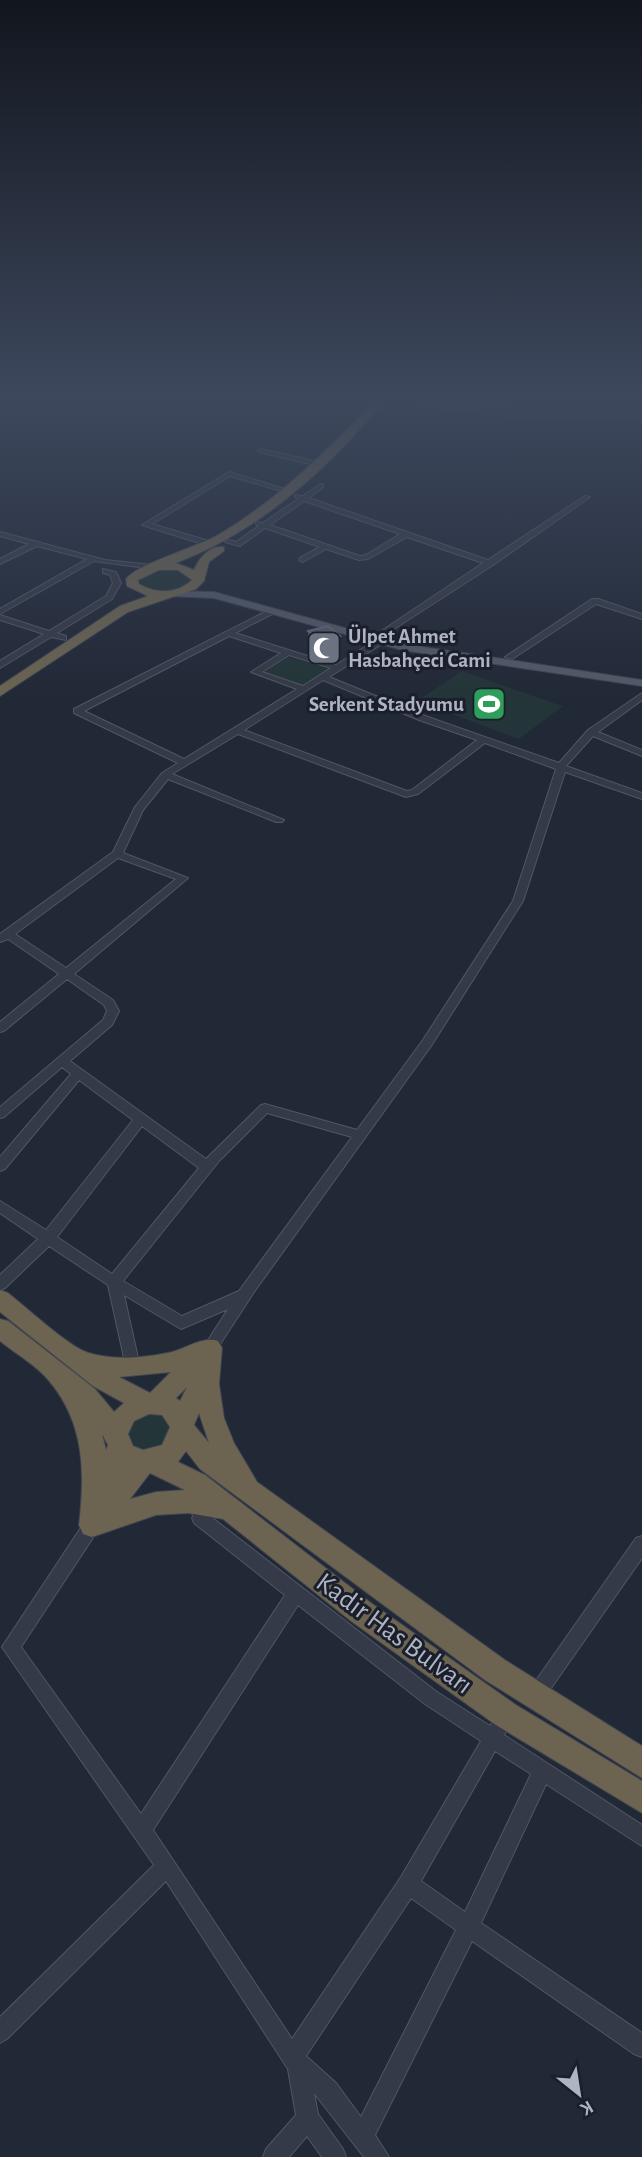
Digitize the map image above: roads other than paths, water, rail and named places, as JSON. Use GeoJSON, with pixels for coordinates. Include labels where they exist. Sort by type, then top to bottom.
{"type":"FeatureCollection","features":[{"type":"Feature","properties":{"kind":"highway"},"geometry":{"type":"LineString","coordinates":[[0,680],[4,667],[124,598],[139,572],[191,554],[292,498]]}},
{"type":"Feature","properties":{"kind":"highway"},"geometry":{"type":"LineString","coordinates":[[0,692],[124,609],[191,588],[204,560],[229,542],[263,524],[294,498]]}},
{"type":"Feature","properties":{"kind":"highway"},"geometry":{"type":"LineString","coordinates":[[155,567],[185,568],[198,577]]}},
{"type":"Feature","properties":{"kind":"highway"},"geometry":{"type":"LineString","coordinates":[[132,584],[148,593],[169,594]]}},
{"type":"Feature","properties":{"kind":"highway"},"geometry":{"type":"LineString","coordinates":[[0,1299],[66,1366],[129,1458],[148,1462]]}},
{"type":"Feature","properties":{"kind":"highway"},"geometry":{"type":"LineString","coordinates":[[0,1328],[66,1366],[175,1411],[183,1427]]}},
{"type":"Feature","properties":{"kind":"highway"},"geometry":{"type":"LineString","coordinates":[[66,1366],[133,1367],[172,1362],[210,1348]]}},
{"type":"Feature","properties":{"kind":"highway"},"geometry":{"type":"LineString","coordinates":[[92,1525],[148,1462],[174,1450],[205,1373],[210,1348]]}},
{"type":"Feature","properties":{"kind":"highway"},"geometry":{"type":"LineString","coordinates":[[92,1525],[125,1414],[151,1403],[210,1348]]}},
{"type":"Feature","properties":{"kind":"highway"},"geometry":{"type":"LineString","coordinates":[[66,1366],[95,1448],[97,1489],[92,1525]]}},
{"type":"Feature","properties":{"kind":"highway"},"geometry":{"type":"LineString","coordinates":[[205,1373],[209,1409],[221,1442],[243,1477],[267,1504]]}},
{"type":"Feature","properties":{"kind":"highway","name":"Kadir Has Bulvarı"},"geometry":{"type":"LineString","coordinates":[[183,1427],[209,1461],[267,1504],[495,1670],[642,1763]]}},
{"type":"Feature","properties":{"kind":"highway","name":"Kadir Has Bulvarı"},"geometry":{"type":"LineString","coordinates":[[148,1462],[196,1483],[236,1514],[309,1593],[642,1798]]}},
{"type":"Feature","properties":{"kind":"highway"},"geometry":{"type":"LineString","coordinates":[[92,1525],[145,1505],[164,1501],[197,1502],[236,1514]]}},
{"type":"Feature","properties":{"kind":"main road"},"geometry":{"type":"LineString","coordinates":[[198,577],[217,590],[380,639],[642,674]]}},
{"type":"Feature","properties":{"kind":"main road"},"geometry":{"type":"LineString","coordinates":[[169,594],[214,595],[380,639],[642,682]]}},
{"type":"Feature","properties":{"kind":"street"},"geometry":{"type":"LineString","coordinates":[[190,498],[146,525],[209,544]]}},
{"type":"Feature","properties":{"kind":"street"},"geometry":{"type":"LineString","coordinates":[[304,498],[490,563]]}},
{"type":"Feature","properties":{"kind":"street"},"geometry":{"type":"LineString","coordinates":[[0,1114],[108,1022],[113,1012],[109,1003],[4,934],[117,854],[138,809],[165,775],[338,668],[586,498]]}},
{"type":"Feature","properties":{"kind":"street"},"geometry":{"type":"LineString","coordinates":[[263,524],[364,558],[406,534]]}},
{"type":"Feature","properties":{"kind":"street"},"geometry":{"type":"LineString","coordinates":[[0,534],[93,559],[121,571],[132,584]]}},
{"type":"Feature","properties":{"kind":"street"},"geometry":{"type":"LineString","coordinates":[[0,562],[37,543]]}},
{"type":"Feature","properties":{"kind":"street"},"geometry":{"type":"LineString","coordinates":[[303,560],[326,546]]}},
{"type":"Feature","properties":{"kind":"street"},"geometry":{"type":"LineString","coordinates":[[0,615],[93,559]]}},
{"type":"Feature","properties":{"kind":"street"},"geometry":{"type":"LineString","coordinates":[[105,566],[155,567]]}},
{"type":"Feature","properties":{"kind":"street"},"geometry":{"type":"LineString","coordinates":[[0,615],[57,636],[112,594],[117,580],[105,566]]}},
{"type":"Feature","properties":{"kind":"street"},"geometry":{"type":"LineString","coordinates":[[509,657],[595,601],[642,617]]}},
{"type":"Feature","properties":{"kind":"street"},"geometry":{"type":"LineString","coordinates":[[183,762],[77,710],[271,611]]}},
{"type":"Feature","properties":{"kind":"street"},"geometry":{"type":"LineString","coordinates":[[227,634],[338,668]]}},
{"type":"Feature","properties":{"kind":"street"},"geometry":{"type":"LineString","coordinates":[[288,652],[254,672],[304,689]]}},
{"type":"Feature","properties":{"kind":"street"},"geometry":{"type":"LineString","coordinates":[[323,677],[536,760],[562,765],[642,796]]}},
{"type":"Feature","properties":{"kind":"street"},"geometry":{"type":"LineString","coordinates":[[210,1348],[245,1294],[427,1043],[519,901],[562,765],[591,732],[642,696]]}},
{"type":"Feature","properties":{"kind":"street"},"geometry":{"type":"LineString","coordinates":[[236,730],[406,794],[415,792],[483,740]]}},
{"type":"Feature","properties":{"kind":"street"},"geometry":{"type":"LineString","coordinates":[[591,732],[642,753]]}},
{"type":"Feature","properties":{"kind":"street"},"geometry":{"type":"LineString","coordinates":[[165,775],[279,820]]}},
{"type":"Feature","properties":{"kind":"street"},"geometry":{"type":"LineString","coordinates":[[0,1028],[183,878],[117,854]]}},
{"type":"Feature","properties":{"kind":"street"},"geometry":{"type":"LineString","coordinates":[[62,1061],[206,1167]]}},
{"type":"Feature","properties":{"kind":"street"},"geometry":{"type":"LineString","coordinates":[[0,1166],[78,1073]]}},
{"type":"Feature","properties":{"kind":"street"},"geometry":{"type":"LineString","coordinates":[[114,1282],[206,1167],[247,1122],[265,1108],[360,1135]]}},
{"type":"Feature","properties":{"kind":"street"},"geometry":{"type":"LineString","coordinates":[[0,1284],[48,1238],[141,1119]]}},
{"type":"Feature","properties":{"kind":"street"},"geometry":{"type":"LineString","coordinates":[[0,1206],[181,1323],[245,1294]]}},
{"type":"Feature","properties":{"kind":"street"},"geometry":{"type":"LineString","coordinates":[[114,1282],[133,1367]]}},
{"type":"Feature","properties":{"kind":"street"},"geometry":{"type":"LineString","coordinates":[[200,1518],[309,1593],[430,1698],[642,1836]]}},
{"type":"Feature","properties":{"kind":"street"},"geometry":{"type":"LineString","coordinates":[[92,1525],[5,1647],[142,1830],[295,2063],[328,2091],[378,2157]]}},
{"type":"Feature","properties":{"kind":"street"},"geometry":{"type":"LineString","coordinates":[[535,1696],[642,1544]]}},
{"type":"Feature","properties":{"kind":"street"},"geometry":{"type":"LineString","coordinates":[[142,1830],[309,1593]]}},
{"type":"Feature","properties":{"kind":"street"},"geometry":{"type":"LineString","coordinates":[[335,2157],[307,2118],[295,2063],[408,1884],[506,1715]]}},
{"type":"Feature","properties":{"kind":"street"},"geometry":{"type":"LineString","coordinates":[[363,2137],[469,1926],[542,1771]]}},
{"type":"Feature","properties":{"kind":"street"},"geometry":{"type":"LineString","coordinates":[[0,2032],[167,1866]]}},
{"type":"Feature","properties":{"kind":"street"},"geometry":{"type":"LineString","coordinates":[[408,1884],[642,2046]]}},
{"type":"Feature","properties":{"kind":"street"},"geometry":{"type":"LineString","coordinates":[[274,2157],[307,2118]]}},
{"type":"Feature","properties":{"kind":"place","name":"Ülpet Ahmet Hasbahçeci Cami"},"geometry":{"type":"Point","coordinates":[324,648]}},
{"type":"Feature","properties":{"kind":"place","name":"Serkent Stadyumu"},"geometry":{"type":"Point","coordinates":[489,704]}}]}
